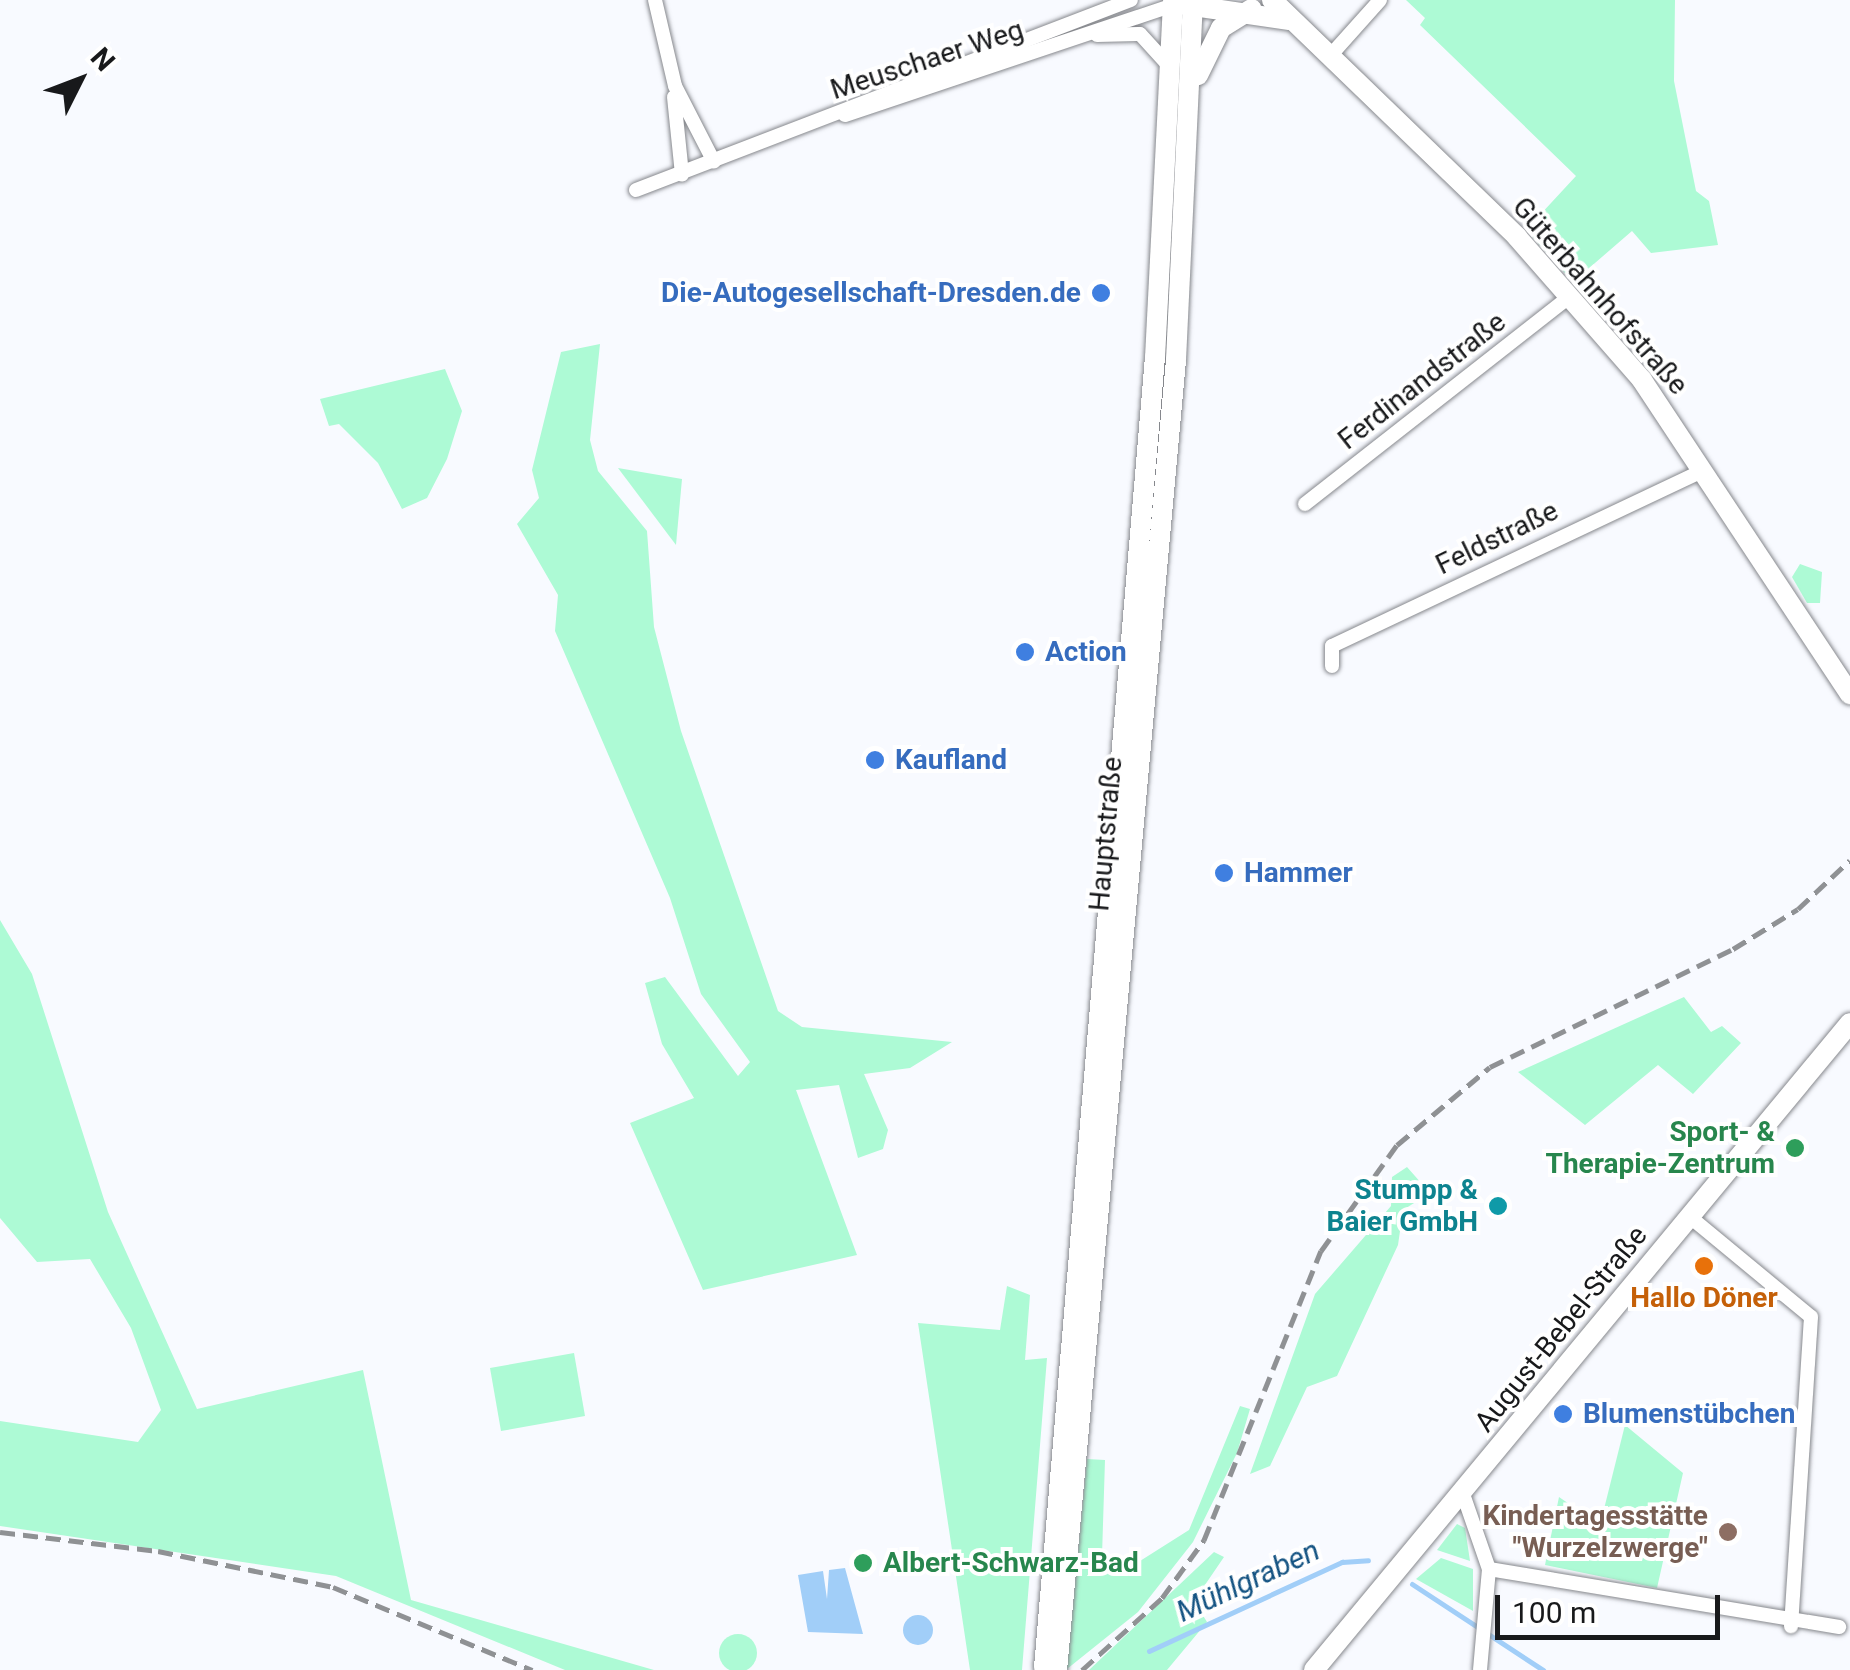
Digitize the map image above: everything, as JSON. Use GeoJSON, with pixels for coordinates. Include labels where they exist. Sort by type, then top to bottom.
{"type":"FeatureCollection","features":[{"type":"Feature","properties":{"kind":"main road"},"geometry":{"type":"LineString","coordinates":[[1183,2],[1262,4]]}},
{"type":"Feature","properties":{"kind":"main road","name":"Hauptstraße"},"geometry":{"type":"LineString","coordinates":[[1044,1670],[1173,76],[1183,2]]}},
{"type":"Feature","properties":{"kind":"main road","name":"Hauptstraße"},"geometry":{"type":"LineString","coordinates":[[1058,1670],[1194,86],[1183,2]]}},
{"type":"Feature","properties":{"kind":"main road","name":"Güterbahnhofstraße"},"geometry":{"type":"LineString","coordinates":[[1262,4],[1294,23],[1330,56],[1568,297],[1704,470],[1850,694]]}},
{"type":"Feature","properties":{"kind":"main road"},"geometry":{"type":"LineString","coordinates":[[1194,86],[1221,28],[1262,4]]}},
{"type":"Feature","properties":{"kind":"main road","name":"August-Bebel-Straße"},"geometry":{"type":"LineString","coordinates":[[1314,1670],[1420,1548],[1850,1023]]}},
{"type":"Feature","properties":{"kind":"street"},"geometry":{"type":"LineString","coordinates":[[655,0],[674,86],[682,175]]}},
{"type":"Feature","properties":{"kind":"street","name":"Meuschaer Weg"},"geometry":{"type":"LineString","coordinates":[[810,124],[897,82],[1132,0]]}},
{"type":"Feature","properties":{"kind":"street"},"geometry":{"type":"LineString","coordinates":[[1330,56],[1380,0]]}},
{"type":"Feature","properties":{"kind":"street","name":"Meuschaer Weg"},"geometry":{"type":"LineString","coordinates":[[636,190],[810,124],[1183,2]]}},
{"type":"Feature","properties":{"kind":"street"},"geometry":{"type":"LineString","coordinates":[[1062,42],[1140,34],[1173,76]]}},
{"type":"Feature","properties":{"kind":"street"},"geometry":{"type":"LineString","coordinates":[[674,86],[714,162]]}},
{"type":"Feature","properties":{"kind":"street","name":"Ferdinandstraße"},"geometry":{"type":"LineString","coordinates":[[1306,504],[1568,297]]}},
{"type":"Feature","properties":{"kind":"street","name":"Feldstraße"},"geometry":{"type":"LineString","coordinates":[[1332,666],[1332,646],[1704,470]]}},
{"type":"Feature","properties":{"kind":"street"},"geometry":{"type":"LineString","coordinates":[[1689,1216],[1811,1317],[1791,1626]]}},
{"type":"Feature","properties":{"kind":"street"},"geometry":{"type":"LineString","coordinates":[[1463,1494],[1489,1569],[1480,1670]]}},
{"type":"Feature","properties":{"kind":"street"},"geometry":{"type":"LineString","coordinates":[[1489,1569],[1791,1626],[1838,1627]]}},
{"type":"Feature","properties":{"kind":"green space"},"geometry":{"type":"Polygon","coordinates":[[[1406,0],[1675,0],[1674,81],[1696,191],[1709,201],[1718,245],[1651,253],[1632,231],[1573,282],[1526,230],[1576,176],[1420,25],[1425,18],[1406,0]]]}},
{"type":"Feature","properties":{"kind":"green space"},"geometry":{"type":"Polygon","coordinates":[[[600,344],[590,440],[598,471],[647,531],[654,627],[681,731],[778,1011],[802,1027],[952,1042],[910,1068],[864,1074],[888,1130],[883,1149],[858,1158],[839,1085],[796,1090],[857,1255],[703,1290],[630,1123],[694,1098],[662,1044],[645,983],[665,977],[738,1076],[750,1062],[701,994],[670,898],[555,631],[558,595],[517,524],[539,498],[532,470],[561,352],[600,344]]]}},
{"type":"Feature","properties":{"kind":"green space"},"geometry":{"type":"Polygon","coordinates":[[[445,369],[462,411],[447,459],[427,498],[402,509],[378,463],[339,424],[329,426],[320,399],[445,369]]]}},
{"type":"Feature","properties":{"kind":"green space"},"geometry":{"type":"Polygon","coordinates":[[[618,468],[682,479],[676,545],[618,468]]]}},
{"type":"Feature","properties":{"kind":"green space"},"geometry":{"type":"Polygon","coordinates":[[[1800,564],[1822,572],[1820,603],[1807,603],[1792,577],[1800,564]]]}},
{"type":"Feature","properties":{"kind":"green space"},"geometry":{"type":"Polygon","coordinates":[[[0,920],[32,974],[108,1212],[197,1409],[363,1370],[411,1600],[654,1670],[565,1670],[336,1576],[0,1526],[0,1421],[138,1442],[161,1410],[131,1328],[90,1259],[37,1262],[0,1218],[0,920]]]}},
{"type":"Feature","properties":{"kind":"green space"},"geometry":{"type":"Polygon","coordinates":[[[1684,997],[1711,1032],[1722,1026],[1741,1043],[1693,1094],[1658,1065],[1585,1125],[1518,1072],[1684,997]]]}},
{"type":"Feature","properties":{"kind":"green space"},"geometry":{"type":"Polygon","coordinates":[[[1407,1167],[1430,1193],[1403,1210],[1398,1245],[1337,1376],[1307,1387],[1270,1466],[1250,1474],[1315,1294],[1391,1206],[1392,1177],[1407,1167]]]}},
{"type":"Feature","properties":{"kind":"green space"},"geometry":{"type":"Polygon","coordinates":[[[1007,1286],[1030,1295],[1025,1360],[1047,1358],[1022,1670],[970,1670],[918,1323],[1000,1330],[1007,1286]]]}},
{"type":"Feature","properties":{"kind":"green space"},"geometry":{"type":"Polygon","coordinates":[[[574,1353],[585,1416],[501,1431],[490,1368],[574,1353]]]}},
{"type":"Feature","properties":{"kind":"green space"},"geometry":{"type":"Polygon","coordinates":[[[1240,1406],[1250,1409],[1237,1453],[1193,1542],[1138,1612],[1067,1669],[1087,1459],[1105,1460],[1102,1556],[1140,1561],[1189,1530],[1240,1406]]]}},
{"type":"Feature","properties":{"kind":"green space"},"geometry":{"type":"Polygon","coordinates":[[[1625,1425],[1683,1473],[1657,1588],[1545,1565],[1559,1497],[1600,1525],[1625,1425]]]}},
{"type":"Feature","properties":{"kind":"green space"},"geometry":{"type":"Polygon","coordinates":[[[1457,1524],[1465,1528],[1470,1561],[1437,1550],[1457,1524]]]}},
{"type":"Feature","properties":{"kind":"green space"},"geometry":{"type":"Polygon","coordinates":[[[1214,1552],[1224,1557],[1194,1601],[1207,1622],[1167,1670],[1089,1670],[1214,1552]]]}},
{"type":"Feature","properties":{"kind":"green space"},"geometry":{"type":"Polygon","coordinates":[[[1441,1558],[1473,1569],[1473,1611],[1416,1579],[1441,1558]]]}},
{"type":"Feature","properties":{"kind":"green space"},"geometry":{"type":"Polygon","coordinates":[[[738,1634],[751,1640],[757,1653],[751,1666],[738,1672],[725,1666],[719,1653],[725,1640],[738,1634]]]}},
{"type":"Feature","properties":{"kind":"water"},"geometry":{"type":"Polygon","coordinates":[[[845,1568],[863,1634],[808,1632],[798,1575],[823,1571],[827,1599],[829,1570],[845,1568]]]}},
{"type":"Feature","properties":{"kind":"water"},"geometry":{"type":"Polygon","coordinates":[[[918,1615],[929,1619],[933,1630],[929,1641],[918,1645],[907,1641],[903,1630],[907,1619],[918,1615]]]}},
{"type":"Feature","properties":{"kind":"waterway","name":"Mühlgraben"},"geometry":{"type":"LineString","coordinates":[[1149,1651],[1342,1562],[1368,1560]]}},
{"type":"Feature","properties":{"kind":"waterway","name":"Mühlgraben"},"geometry":{"type":"LineString","coordinates":[[1412,1584],[1543,1670]]}},
{"type":"Feature","properties":{"kind":"railway"},"geometry":{"type":"LineString","coordinates":[[1082,1670],[1162,1598],[1204,1540],[1321,1251],[1397,1145],[1490,1067],[1733,949],[1798,909],[1850,860]]}},
{"type":"Feature","properties":{"kind":"railway"},"geometry":{"type":"LineString","coordinates":[[0,1532],[158,1551],[333,1587],[532,1670]]}},
{"type":"Feature","properties":{"kind":"place","name":"Die-Autogesellschaft-Dresden.de"},"geometry":{"type":"Point","coordinates":[1101,293]}},
{"type":"Feature","properties":{"kind":"place","name":"Action"},"geometry":{"type":"Point","coordinates":[1025,652]}},
{"type":"Feature","properties":{"kind":"place","name":"Kaufland"},"geometry":{"type":"Point","coordinates":[875,760]}},
{"type":"Feature","properties":{"kind":"place","name":"Hammer"},"geometry":{"type":"Point","coordinates":[1224,873]}},
{"type":"Feature","properties":{"kind":"place","name":"Sport- & Therapie-Zentrum"},"geometry":{"type":"Point","coordinates":[1795,1148]}},
{"type":"Feature","properties":{"kind":"place","name":"Stumpp & Baier GmbH"},"geometry":{"type":"Point","coordinates":[1498,1206]}},
{"type":"Feature","properties":{"kind":"place","name":"Hallo Döner"},"geometry":{"type":"Point","coordinates":[1704,1266]}},
{"type":"Feature","properties":{"kind":"place","name":"Blumenstübchen"},"geometry":{"type":"Point","coordinates":[1563,1414]}},
{"type":"Feature","properties":{"kind":"place","name":"Kindertagesstätte \"Wurzelzwerge\""},"geometry":{"type":"Point","coordinates":[1728,1532]}},
{"type":"Feature","properties":{"kind":"place","name":"Albert-Schwarz-Bad"},"geometry":{"type":"Point","coordinates":[863,1563]}}]}
